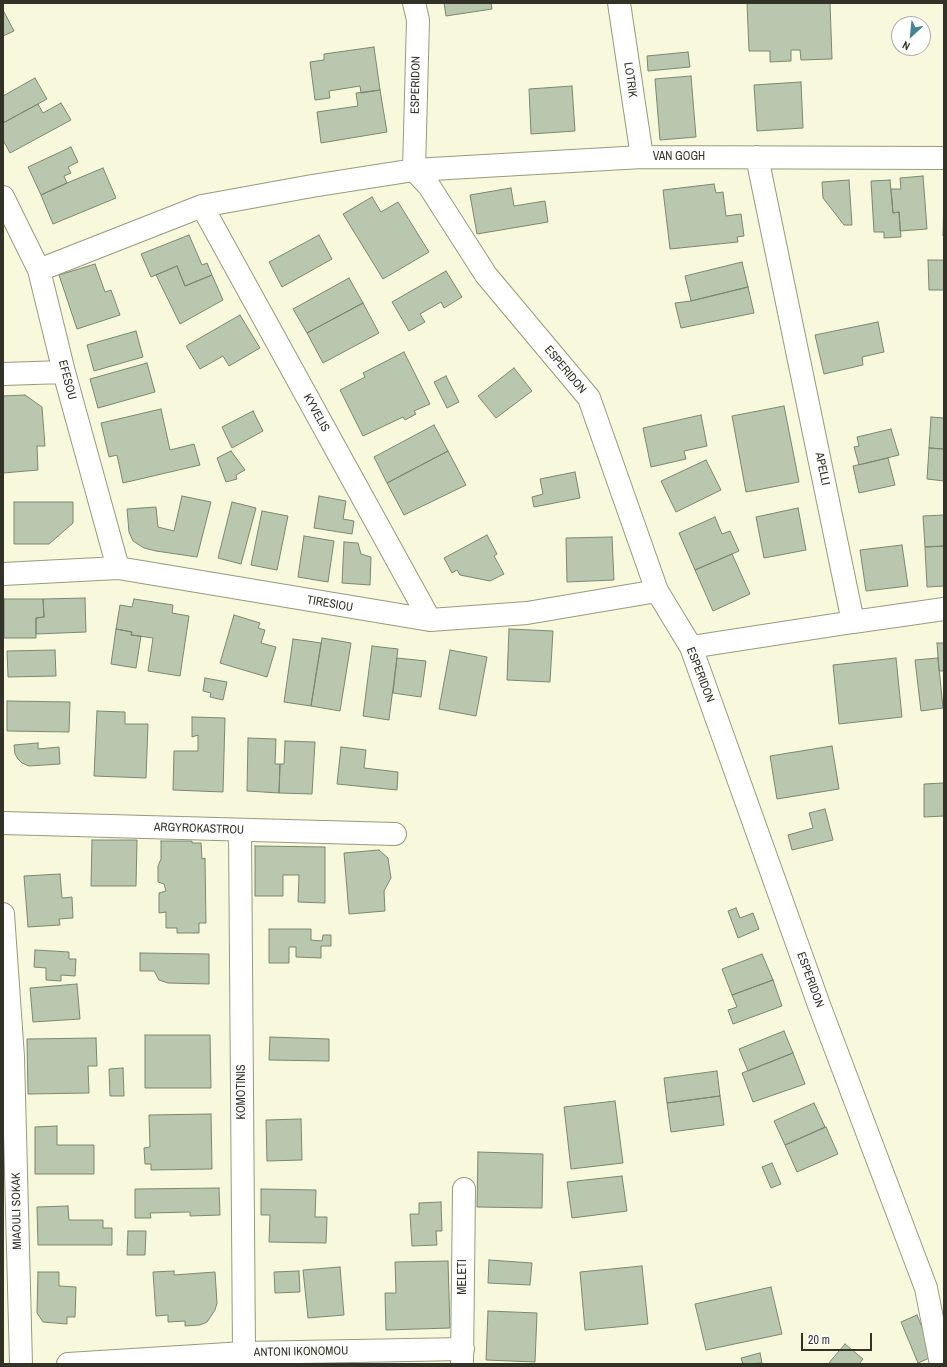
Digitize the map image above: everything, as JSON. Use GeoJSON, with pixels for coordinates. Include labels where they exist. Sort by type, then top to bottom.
{"type":"FeatureCollection","features":[{"type":"Feature","properties":{"kind":"street","name":"ESPERIDON"},"geometry":{"type":"LineString","coordinates":[[414,3],[418,20],[414,170],[429,186],[486,275],[589,398],[657,591],[691,647],[819,1005],[926,1288],[941,1364]]}},
{"type":"Feature","properties":{"kind":"street","name":"LOTRIK"},"geometry":{"type":"LineString","coordinates":[[619,3],[642,157]]}},
{"type":"Feature","properties":{"kind":"street","name":"VAN GOGH"},"geometry":{"type":"LineString","coordinates":[[39,270],[202,206],[312,186],[414,170],[642,157],[944,158]]}},
{"type":"Feature","properties":{"kind":"street","name":"APELLI"},"geometry":{"type":"LineString","coordinates":[[758,157],[853,622]]}},
{"type":"Feature","properties":{"kind":"street","name":"EFESOU"},"geometry":{"type":"LineString","coordinates":[[3,197],[39,270],[64,372],[118,568]]}},
{"type":"Feature","properties":{"kind":"street","name":"KYVELIS"},"geometry":{"type":"LineString","coordinates":[[202,206],[430,620]]}},
{"type":"Feature","properties":{"kind":"street"},"geometry":{"type":"LineString","coordinates":[[3,374],[64,372]]}},
{"type":"Feature","properties":{"kind":"street","name":"TIRESIOU"},"geometry":{"type":"LineString","coordinates":[[3,574],[118,568],[430,620],[527,613],[657,591]]}},
{"type":"Feature","properties":{"kind":"street"},"geometry":{"type":"LineString","coordinates":[[691,647],[944,609]]}},
{"type":"Feature","properties":{"kind":"street","name":"ARGYROKASTROU"},"geometry":{"type":"LineString","coordinates":[[3,823],[395,834]]}},
{"type":"Feature","properties":{"kind":"street","name":"KOMOTINIS"},"geometry":{"type":"LineString","coordinates":[[240,830],[244,1353]]}},
{"type":"Feature","properties":{"kind":"street","name":"MIAOULI SOKAK"},"geometry":{"type":"LineString","coordinates":[[3,914],[21,1364]]}},
{"type":"Feature","properties":{"kind":"street","name":"MELETI"},"geometry":{"type":"LineString","coordinates":[[463,1356],[464,1189]]}},
{"type":"Feature","properties":{"kind":"street","name":"ANTONI IKONOMOU"},"geometry":{"type":"LineString","coordinates":[[68,1364],[244,1353],[463,1356]]}},
{"type":"Feature","properties":{"kind":"building"},"geometry":{"type":"Polygon","coordinates":[[[444,3],[491,3],[492,9],[446,16],[444,3]]]}},
{"type":"Feature","properties":{"kind":"building"},"geometry":{"type":"Polygon","coordinates":[[[747,3],[830,3],[832,59],[801,60],[800,50],[791,50],[791,61],[770,62],[770,51],[749,51],[747,3]]]}},
{"type":"Feature","properties":{"kind":"building"},"geometry":{"type":"Polygon","coordinates":[[[3,10],[14,31],[3,36],[3,10]]]}},
{"type":"Feature","properties":{"kind":"building"},"geometry":{"type":"Polygon","coordinates":[[[374,47],[380,90],[361,93],[360,86],[329,91],[330,98],[315,100],[310,62],[324,60],[324,54],[374,47]]]}},
{"type":"Feature","properties":{"kind":"building"},"geometry":{"type":"Polygon","coordinates":[[[688,52],[690,67],[648,71],[647,56],[688,52]]]}},
{"type":"Feature","properties":{"kind":"building"},"geometry":{"type":"Polygon","coordinates":[[[691,76],[696,137],[660,140],[655,79],[691,76]]]}},
{"type":"Feature","properties":{"kind":"building"},"geometry":{"type":"Polygon","coordinates":[[[35,78],[47,99],[3,123],[3,96],[35,78]]]}},
{"type":"Feature","properties":{"kind":"building"},"geometry":{"type":"Polygon","coordinates":[[[801,82],[803,128],[757,131],[754,85],[801,82]]]}},
{"type":"Feature","properties":{"kind":"building"},"geometry":{"type":"Polygon","coordinates":[[[572,86],[575,131],[531,134],[529,89],[572,86]]]}},
{"type":"Feature","properties":{"kind":"building"},"geometry":{"type":"Polygon","coordinates":[[[380,90],[387,132],[321,143],[317,112],[358,106],[356,93],[380,90]]]}},
{"type":"Feature","properties":{"kind":"building"},"geometry":{"type":"Polygon","coordinates":[[[61,103],[71,120],[10,153],[3,140],[3,123],[38,104],[43,113],[61,103]]]}},
{"type":"Feature","properties":{"kind":"building"},"geometry":{"type":"Polygon","coordinates":[[[71,147],[78,162],[68,167],[71,173],[64,176],[67,183],[41,195],[28,167],[71,147]]]}},
{"type":"Feature","properties":{"kind":"building"},"geometry":{"type":"Polygon","coordinates":[[[103,168],[116,198],[53,224],[41,195],[103,168]]]}},
{"type":"Feature","properties":{"kind":"building"},"geometry":{"type":"Polygon","coordinates":[[[923,176],[927,229],[900,231],[899,212],[893,213],[891,189],[901,189],[900,178],[923,176]]]}},
{"type":"Feature","properties":{"kind":"building"},"geometry":{"type":"Polygon","coordinates":[[[849,180],[852,225],[844,225],[823,198],[822,182],[849,180]]]}},
{"type":"Feature","properties":{"kind":"building"},"geometry":{"type":"Polygon","coordinates":[[[890,180],[893,213],[899,212],[901,237],[884,238],[884,232],[874,232],[871,181],[890,180]]]}},
{"type":"Feature","properties":{"kind":"building"},"geometry":{"type":"Polygon","coordinates":[[[714,184],[716,193],[723,192],[726,216],[741,214],[744,236],[737,237],[738,242],[670,249],[663,190],[714,184]]]}},
{"type":"Feature","properties":{"kind":"building"},"geometry":{"type":"Polygon","coordinates":[[[511,188],[514,206],[545,201],[548,222],[477,234],[470,195],[511,188]]]}},
{"type":"Feature","properties":{"kind":"building"},"geometry":{"type":"Polygon","coordinates":[[[944,194],[944,236],[943,236],[944,194]]]}},
{"type":"Feature","properties":{"kind":"building"},"geometry":{"type":"Polygon","coordinates":[[[372,197],[381,212],[398,202],[429,252],[383,279],[343,214],[372,197]]]}},
{"type":"Feature","properties":{"kind":"building"},"geometry":{"type":"Polygon","coordinates":[[[189,235],[202,265],[207,263],[212,275],[185,286],[177,266],[151,277],[141,254],[189,235]]]}},
{"type":"Feature","properties":{"kind":"building"},"geometry":{"type":"Polygon","coordinates":[[[319,235],[332,259],[282,287],[269,262],[319,235]]]}},
{"type":"Feature","properties":{"kind":"building"},"geometry":{"type":"Polygon","coordinates":[[[928,260],[944,260],[944,290],[929,290],[928,260]]]}},
{"type":"Feature","properties":{"kind":"building"},"geometry":{"type":"Polygon","coordinates":[[[742,262],[748,287],[691,301],[685,276],[742,262]]]}},
{"type":"Feature","properties":{"kind":"building"},"geometry":{"type":"Polygon","coordinates":[[[95,264],[105,292],[111,290],[120,315],[77,329],[59,275],[95,264]]]}},
{"type":"Feature","properties":{"kind":"building"},"geometry":{"type":"Polygon","coordinates":[[[177,266],[185,286],[212,275],[223,300],[180,324],[156,275],[177,266]]]}},
{"type":"Feature","properties":{"kind":"building"},"geometry":{"type":"Polygon","coordinates":[[[446,271],[462,297],[444,308],[441,302],[420,314],[425,322],[409,331],[392,302],[446,271]]]}},
{"type":"Feature","properties":{"kind":"building"},"geometry":{"type":"Polygon","coordinates":[[[349,278],[363,303],[307,333],[293,309],[349,278]]]}},
{"type":"Feature","properties":{"kind":"building"},"geometry":{"type":"Polygon","coordinates":[[[748,287],[754,313],[681,328],[675,303],[691,301],[748,287]]]}},
{"type":"Feature","properties":{"kind":"building"},"geometry":{"type":"Polygon","coordinates":[[[363,303],[379,333],[323,363],[307,333],[363,303]]]}},
{"type":"Feature","properties":{"kind":"building"},"geometry":{"type":"Polygon","coordinates":[[[240,315],[260,348],[229,366],[223,356],[200,369],[186,346],[240,315]]]}},
{"type":"Feature","properties":{"kind":"building"},"geometry":{"type":"Polygon","coordinates":[[[878,322],[884,352],[862,357],[863,365],[824,374],[815,335],[878,322]]]}},
{"type":"Feature","properties":{"kind":"building"},"geometry":{"type":"Polygon","coordinates":[[[136,331],[143,357],[94,371],[87,345],[136,331]]]}},
{"type":"Feature","properties":{"kind":"building"},"geometry":{"type":"Polygon","coordinates":[[[404,352],[430,404],[414,411],[416,414],[405,420],[403,417],[363,436],[340,390],[365,377],[363,373],[404,352]]]}},
{"type":"Feature","properties":{"kind":"building"},"geometry":{"type":"Polygon","coordinates":[[[147,363],[155,392],[98,408],[90,379],[147,363]]]}},
{"type":"Feature","properties":{"kind":"building"},"geometry":{"type":"Polygon","coordinates":[[[514,368],[532,391],[496,418],[478,396],[514,368]]]}},
{"type":"Feature","properties":{"kind":"building"},"geometry":{"type":"Polygon","coordinates":[[[446,376],[459,402],[447,408],[434,382],[446,376]]]}},
{"type":"Feature","properties":{"kind":"building"},"geometry":{"type":"Polygon","coordinates":[[[25,395],[42,407],[45,446],[37,446],[38,470],[3,473],[3,396],[25,395]]]}},
{"type":"Feature","properties":{"kind":"building"},"geometry":{"type":"Polygon","coordinates":[[[784,406],[799,482],[746,492],[732,416],[784,406]]]}},
{"type":"Feature","properties":{"kind":"building"},"geometry":{"type":"Polygon","coordinates":[[[161,409],[170,450],[194,444],[200,465],[123,483],[117,455],[109,457],[101,423],[161,409]]]}},
{"type":"Feature","properties":{"kind":"building"},"geometry":{"type":"Polygon","coordinates":[[[253,411],[263,431],[232,448],[222,427],[253,411]]]}},
{"type":"Feature","properties":{"kind":"building"},"geometry":{"type":"Polygon","coordinates":[[[701,415],[707,446],[684,451],[686,459],[651,467],[643,428],[701,415]]]}},
{"type":"Feature","properties":{"kind":"building"},"geometry":{"type":"Polygon","coordinates":[[[931,417],[944,418],[944,449],[929,448],[931,417]]]}},
{"type":"Feature","properties":{"kind":"building"},"geometry":{"type":"Polygon","coordinates":[[[434,425],[448,451],[387,483],[374,457],[434,425]]]}},
{"type":"Feature","properties":{"kind":"building"},"geometry":{"type":"Polygon","coordinates":[[[891,429],[899,455],[859,465],[854,447],[859,446],[857,437],[891,429]]]}},
{"type":"Feature","properties":{"kind":"building"},"geometry":{"type":"Polygon","coordinates":[[[929,448],[944,449],[944,481],[927,479],[929,448]]]}},
{"type":"Feature","properties":{"kind":"building"},"geometry":{"type":"Polygon","coordinates":[[[231,451],[245,470],[236,475],[237,479],[226,482],[217,458],[231,451]]]}},
{"type":"Feature","properties":{"kind":"building"},"geometry":{"type":"Polygon","coordinates":[[[448,451],[466,485],[404,515],[387,483],[448,451]]]}},
{"type":"Feature","properties":{"kind":"building"},"geometry":{"type":"Polygon","coordinates":[[[888,458],[895,485],[859,493],[853,466],[888,458]]]}},
{"type":"Feature","properties":{"kind":"building"},"geometry":{"type":"Polygon","coordinates":[[[706,460],[721,490],[676,512],[661,481],[706,460]]]}},
{"type":"Feature","properties":{"kind":"building"},"geometry":{"type":"Polygon","coordinates":[[[575,472],[580,498],[534,507],[532,497],[543,494],[540,479],[575,472]]]}},
{"type":"Feature","properties":{"kind":"building"},"geometry":{"type":"Polygon","coordinates":[[[182,496],[211,502],[197,557],[144,548],[133,541],[129,532],[127,509],[156,507],[158,527],[174,531],[182,496]]]}},
{"type":"Feature","properties":{"kind":"building"},"geometry":{"type":"Polygon","coordinates":[[[319,496],[346,501],[343,519],[354,521],[352,534],[314,528],[319,496]]]}},
{"type":"Feature","properties":{"kind":"building"},"geometry":{"type":"Polygon","coordinates":[[[14,502],[73,502],[73,523],[49,544],[14,544],[14,502]]]}},
{"type":"Feature","properties":{"kind":"building"},"geometry":{"type":"Polygon","coordinates":[[[232,502],[256,508],[241,564],[218,558],[232,502]]]}},
{"type":"Feature","properties":{"kind":"building"},"geometry":{"type":"Polygon","coordinates":[[[798,508],[806,550],[764,558],[756,517],[798,508]]]}},
{"type":"Feature","properties":{"kind":"building"},"geometry":{"type":"Polygon","coordinates":[[[262,511],[288,516],[277,570],[251,565],[262,511]]]}},
{"type":"Feature","properties":{"kind":"building"},"geometry":{"type":"Polygon","coordinates":[[[944,515],[944,546],[925,547],[923,516],[944,515]]]}},
{"type":"Feature","properties":{"kind":"building"},"geometry":{"type":"Polygon","coordinates":[[[715,517],[722,534],[730,531],[739,551],[695,570],[679,533],[715,517]]]}},
{"type":"Feature","properties":{"kind":"building"},"geometry":{"type":"Polygon","coordinates":[[[487,535],[497,554],[494,556],[504,574],[490,581],[460,575],[457,570],[452,573],[444,558],[487,535]]]}},
{"type":"Feature","properties":{"kind":"building"},"geometry":{"type":"Polygon","coordinates":[[[304,536],[334,541],[328,582],[298,577],[304,536]]]}},
{"type":"Feature","properties":{"kind":"building"},"geometry":{"type":"Polygon","coordinates":[[[612,537],[614,580],[567,582],[566,538],[612,537]]]}},
{"type":"Feature","properties":{"kind":"building"},"geometry":{"type":"Polygon","coordinates":[[[344,542],[358,543],[361,554],[371,557],[370,585],[342,583],[344,542]]]}},
{"type":"Feature","properties":{"kind":"building"},"geometry":{"type":"Polygon","coordinates":[[[902,545],[908,586],[866,591],[860,550],[902,545]]]}},
{"type":"Feature","properties":{"kind":"building"},"geometry":{"type":"Polygon","coordinates":[[[944,546],[944,586],[927,587],[925,547],[944,546]]]}},
{"type":"Feature","properties":{"kind":"building"},"geometry":{"type":"Polygon","coordinates":[[[732,554],[750,594],[713,611],[695,570],[732,554]]]}},
{"type":"Feature","properties":{"kind":"building"},"geometry":{"type":"Polygon","coordinates":[[[85,598],[86,632],[36,634],[36,618],[44,617],[43,599],[85,598]]]}},
{"type":"Feature","properties":{"kind":"building"},"geometry":{"type":"Polygon","coordinates":[[[4,599],[43,599],[44,617],[36,618],[36,638],[4,638],[4,599]]]}},
{"type":"Feature","properties":{"kind":"building"},"geometry":{"type":"Polygon","coordinates":[[[134,599],[173,605],[172,613],[189,616],[180,676],[148,671],[153,638],[131,635],[132,632],[116,629],[120,605],[132,607],[134,599]]]}},
{"type":"Feature","properties":{"kind":"building"},"geometry":{"type":"Polygon","coordinates":[[[234,615],[260,623],[258,628],[265,630],[261,643],[276,647],[267,677],[220,663],[234,615]]]}},
{"type":"Feature","properties":{"kind":"building"},"geometry":{"type":"Polygon","coordinates":[[[116,629],[132,632],[131,635],[141,636],[136,668],[111,664],[116,629]]]}},
{"type":"Feature","properties":{"kind":"building"},"geometry":{"type":"Polygon","coordinates":[[[509,629],[553,631],[550,682],[507,680],[509,629]]]}},
{"type":"Feature","properties":{"kind":"building"},"geometry":{"type":"Polygon","coordinates":[[[322,638],[351,643],[340,711],[311,706],[322,638]]]}},
{"type":"Feature","properties":{"kind":"building"},"geometry":{"type":"Polygon","coordinates":[[[293,639],[321,643],[311,706],[284,702],[293,639]]]}},
{"type":"Feature","properties":{"kind":"building"},"geometry":{"type":"Polygon","coordinates":[[[937,643],[944,643],[944,671],[939,671],[937,643]]]}},
{"type":"Feature","properties":{"kind":"building"},"geometry":{"type":"Polygon","coordinates":[[[372,646],[398,649],[389,720],[363,716],[372,646]]]}},
{"type":"Feature","properties":{"kind":"building"},"geometry":{"type":"Polygon","coordinates":[[[55,650],[56,676],[8,677],[7,651],[55,650]]]}},
{"type":"Feature","properties":{"kind":"building"},"geometry":{"type":"Polygon","coordinates":[[[450,650],[487,657],[476,716],[439,709],[450,650]]]}},
{"type":"Feature","properties":{"kind":"building"},"geometry":{"type":"Polygon","coordinates":[[[397,658],[426,661],[421,697],[393,693],[397,658]]]}},
{"type":"Feature","properties":{"kind":"building"},"geometry":{"type":"Polygon","coordinates":[[[896,658],[902,717],[839,724],[833,665],[896,658]]]}},
{"type":"Feature","properties":{"kind":"building"},"geometry":{"type":"Polygon","coordinates":[[[938,658],[943,708],[921,711],[915,660],[938,658]]]}},
{"type":"Feature","properties":{"kind":"building"},"geometry":{"type":"Polygon","coordinates":[[[205,678],[227,682],[223,700],[210,697],[211,693],[203,691],[205,678]]]}},
{"type":"Feature","properties":{"kind":"building"},"geometry":{"type":"Polygon","coordinates":[[[7,701],[70,702],[69,732],[7,731],[7,701]]]}},
{"type":"Feature","properties":{"kind":"building"},"geometry":{"type":"Polygon","coordinates":[[[97,711],[125,712],[125,724],[148,724],[146,778],[94,776],[97,711]]]}},
{"type":"Feature","properties":{"kind":"building"},"geometry":{"type":"Polygon","coordinates":[[[192,717],[225,718],[223,792],[173,790],[174,751],[198,751],[198,735],[192,737],[192,717]]]}},
{"type":"Feature","properties":{"kind":"building"},"geometry":{"type":"Polygon","coordinates":[[[248,738],[276,739],[275,764],[280,764],[279,793],[247,791],[248,738]]]}},
{"type":"Feature","properties":{"kind":"building"},"geometry":{"type":"Polygon","coordinates":[[[285,741],[315,742],[312,794],[279,793],[280,764],[284,764],[285,741]]]}},
{"type":"Feature","properties":{"kind":"building"},"geometry":{"type":"Polygon","coordinates":[[[38,743],[38,749],[59,747],[60,764],[29,766],[22,763],[18,759],[15,754],[14,745],[38,743]]]}},
{"type":"Feature","properties":{"kind":"building"},"geometry":{"type":"Polygon","coordinates":[[[832,746],[839,789],[777,799],[770,756],[832,746]]]}},
{"type":"Feature","properties":{"kind":"building"},"geometry":{"type":"Polygon","coordinates":[[[341,747],[366,750],[364,768],[398,772],[397,790],[337,784],[341,747]]]}},
{"type":"Feature","properties":{"kind":"building"},"geometry":{"type":"Polygon","coordinates":[[[944,783],[944,816],[924,817],[924,784],[944,783]]]}},
{"type":"Feature","properties":{"kind":"building"},"geometry":{"type":"Polygon","coordinates":[[[825,809],[833,840],[792,850],[788,835],[813,828],[809,813],[825,809]]]}},
{"type":"Feature","properties":{"kind":"building"},"geometry":{"type":"Polygon","coordinates":[[[92,840],[137,840],[136,886],[91,886],[92,840]]]}},
{"type":"Feature","properties":{"kind":"building"},"geometry":{"type":"Polygon","coordinates":[[[161,841],[192,841],[192,843],[201,843],[202,859],[205,858],[206,923],[199,923],[199,933],[177,933],[177,928],[166,928],[166,912],[159,913],[159,893],[166,891],[164,884],[158,882],[158,866],[161,859],[161,841]]]}},
{"type":"Feature","properties":{"kind":"building"},"geometry":{"type":"Polygon","coordinates":[[[255,846],[325,847],[325,903],[298,902],[299,875],[283,875],[283,896],[255,896],[255,846]]]}},
{"type":"Feature","properties":{"kind":"building"},"geometry":{"type":"Polygon","coordinates":[[[379,850],[388,858],[391,878],[384,891],[385,911],[349,914],[344,853],[379,850]]]}},
{"type":"Feature","properties":{"kind":"building"},"geometry":{"type":"Polygon","coordinates":[[[60,874],[62,898],[72,897],[73,918],[59,919],[60,925],[28,927],[24,876],[60,874]]]}},
{"type":"Feature","properties":{"kind":"building"},"geometry":{"type":"Polygon","coordinates":[[[736,908],[740,918],[753,913],[759,929],[738,938],[728,911],[736,908]]]}},
{"type":"Feature","properties":{"kind":"building"},"geometry":{"type":"Polygon","coordinates":[[[269,929],[311,929],[311,940],[322,941],[323,935],[331,935],[331,946],[321,946],[321,958],[296,957],[296,947],[289,947],[289,963],[269,963],[269,929]]]}},
{"type":"Feature","properties":{"kind":"building"},"geometry":{"type":"Polygon","coordinates":[[[35,950],[69,952],[69,959],[76,959],[75,976],[61,975],[61,981],[46,980],[46,968],[34,967],[35,950]]]}},
{"type":"Feature","properties":{"kind":"building"},"geometry":{"type":"Polygon","coordinates":[[[140,953],[209,954],[209,984],[168,983],[159,980],[154,971],[140,971],[140,953]]]}},
{"type":"Feature","properties":{"kind":"building"},"geometry":{"type":"Polygon","coordinates":[[[762,954],[773,980],[732,995],[722,969],[762,954]]]}},
{"type":"Feature","properties":{"kind":"building"},"geometry":{"type":"Polygon","coordinates":[[[773,980],[782,1006],[733,1024],[728,1010],[737,1007],[732,995],[773,980]]]}},
{"type":"Feature","properties":{"kind":"building"},"geometry":{"type":"Polygon","coordinates":[[[77,984],[80,1019],[33,1022],[30,988],[77,984]]]}},
{"type":"Feature","properties":{"kind":"building"},"geometry":{"type":"Polygon","coordinates":[[[784,1031],[793,1053],[748,1071],[739,1049],[784,1031]]]}},
{"type":"Feature","properties":{"kind":"building"},"geometry":{"type":"Polygon","coordinates":[[[145,1035],[210,1035],[211,1088],[145,1088],[145,1035]]]}},
{"type":"Feature","properties":{"kind":"building"},"geometry":{"type":"Polygon","coordinates":[[[270,1037],[329,1039],[329,1061],[269,1060],[270,1037]]]}},
{"type":"Feature","properties":{"kind":"building"},"geometry":{"type":"Polygon","coordinates":[[[96,1038],[97,1066],[88,1066],[89,1093],[28,1094],[27,1039],[96,1038]]]}},
{"type":"Feature","properties":{"kind":"building"},"geometry":{"type":"Polygon","coordinates":[[[793,1053],[805,1084],[753,1102],[742,1073],[793,1053]]]}},
{"type":"Feature","properties":{"kind":"building"},"geometry":{"type":"Polygon","coordinates":[[[123,1068],[124,1096],[110,1096],[109,1069],[123,1068]]]}},
{"type":"Feature","properties":{"kind":"building"},"geometry":{"type":"Polygon","coordinates":[[[717,1071],[720,1096],[667,1103],[664,1078],[717,1071]]]}},
{"type":"Feature","properties":{"kind":"building"},"geometry":{"type":"Polygon","coordinates":[[[720,1096],[724,1125],[671,1132],[667,1103],[720,1096]]]}},
{"type":"Feature","properties":{"kind":"building"},"geometry":{"type":"Polygon","coordinates":[[[615,1101],[623,1163],[571,1169],[564,1107],[615,1101]]]}},
{"type":"Feature","properties":{"kind":"building"},"geometry":{"type":"Polygon","coordinates":[[[814,1103],[825,1127],[785,1145],[774,1121],[814,1103]]]}},
{"type":"Feature","properties":{"kind":"building"},"geometry":{"type":"Polygon","coordinates":[[[211,1114],[212,1169],[151,1170],[151,1164],[145,1164],[144,1148],[150,1147],[149,1115],[211,1114]]]}},
{"type":"Feature","properties":{"kind":"building"},"geometry":{"type":"Polygon","coordinates":[[[301,1119],[302,1160],[267,1161],[266,1120],[301,1119]]]}},
{"type":"Feature","properties":{"kind":"building"},"geometry":{"type":"Polygon","coordinates":[[[57,1126],[57,1145],[94,1145],[94,1174],[35,1174],[35,1127],[57,1126]]]}},
{"type":"Feature","properties":{"kind":"building"},"geometry":{"type":"Polygon","coordinates":[[[826,1127],[838,1154],[797,1172],[785,1145],[826,1127]]]}},
{"type":"Feature","properties":{"kind":"building"},"geometry":{"type":"Polygon","coordinates":[[[478,1152],[543,1154],[542,1208],[477,1207],[478,1152]]]}},
{"type":"Feature","properties":{"kind":"building"},"geometry":{"type":"Polygon","coordinates":[[[772,1163],[781,1184],[771,1188],[762,1167],[772,1163]]]}},
{"type":"Feature","properties":{"kind":"building"},"geometry":{"type":"Polygon","coordinates":[[[622,1176],[627,1211],[572,1218],[567,1182],[622,1176]]]}},
{"type":"Feature","properties":{"kind":"building"},"geometry":{"type":"Polygon","coordinates":[[[219,1188],[220,1215],[190,1216],[190,1212],[150,1213],[151,1218],[135,1218],[135,1189],[219,1188]]]}},
{"type":"Feature","properties":{"kind":"building"},"geometry":{"type":"Polygon","coordinates":[[[261,1189],[316,1190],[315,1217],[327,1217],[326,1243],[269,1242],[270,1215],[261,1215],[261,1189]]]}},
{"type":"Feature","properties":{"kind":"building"},"geometry":{"type":"Polygon","coordinates":[[[441,1202],[442,1231],[436,1231],[437,1245],[412,1246],[410,1214],[419,1214],[419,1203],[441,1202]]]}},
{"type":"Feature","properties":{"kind":"building"},"geometry":{"type":"Polygon","coordinates":[[[68,1206],[69,1220],[103,1220],[103,1228],[112,1228],[112,1245],[38,1245],[37,1207],[68,1206]]]}},
{"type":"Feature","properties":{"kind":"building"},"geometry":{"type":"Polygon","coordinates":[[[128,1231],[146,1231],[145,1255],[127,1255],[128,1231]]]}},
{"type":"Feature","properties":{"kind":"building"},"geometry":{"type":"Polygon","coordinates":[[[489,1260],[532,1263],[530,1285],[488,1283],[489,1260]]]}},
{"type":"Feature","properties":{"kind":"building"},"geometry":{"type":"Polygon","coordinates":[[[448,1261],[450,1328],[386,1330],[385,1293],[396,1293],[395,1262],[448,1261]]]}},
{"type":"Feature","properties":{"kind":"building"},"geometry":{"type":"Polygon","coordinates":[[[642,1266],[648,1324],[585,1330],[580,1272],[642,1266]]]}},
{"type":"Feature","properties":{"kind":"building"},"geometry":{"type":"Polygon","coordinates":[[[340,1267],[344,1315],[308,1318],[303,1270],[340,1267]]]}},
{"type":"Feature","properties":{"kind":"building"},"geometry":{"type":"Polygon","coordinates":[[[174,1271],[174,1275],[215,1272],[217,1303],[215,1310],[207,1322],[200,1325],[185,1326],[185,1321],[168,1322],[168,1315],[156,1316],[153,1272],[174,1271]]]}},
{"type":"Feature","properties":{"kind":"building"},"geometry":{"type":"Polygon","coordinates":[[[299,1271],[300,1292],[275,1293],[274,1272],[299,1271]]]}},
{"type":"Feature","properties":{"kind":"building"},"geometry":{"type":"Polygon","coordinates":[[[38,1272],[59,1272],[59,1286],[76,1287],[75,1317],[67,1317],[67,1324],[43,1322],[37,1313],[38,1272]]]}},
{"type":"Feature","properties":{"kind":"building"},"geometry":{"type":"Polygon","coordinates":[[[771,1287],[782,1334],[706,1350],[695,1304],[771,1287]]]}},
{"type":"Feature","properties":{"kind":"building"},"geometry":{"type":"Polygon","coordinates":[[[488,1311],[537,1313],[535,1362],[486,1360],[488,1311]]]}},
{"type":"Feature","properties":{"kind":"building"},"geometry":{"type":"Polygon","coordinates":[[[917,1315],[934,1356],[918,1363],[901,1322],[917,1315]]]}},
{"type":"Feature","properties":{"kind":"building"},"geometry":{"type":"Polygon","coordinates":[[[845,1344],[863,1359],[859,1364],[828,1364],[845,1344]]]}},
{"type":"Feature","properties":{"kind":"building"},"geometry":{"type":"Polygon","coordinates":[[[760,1353],[762,1363],[743,1364],[741,1358],[760,1353]]]}}]}
